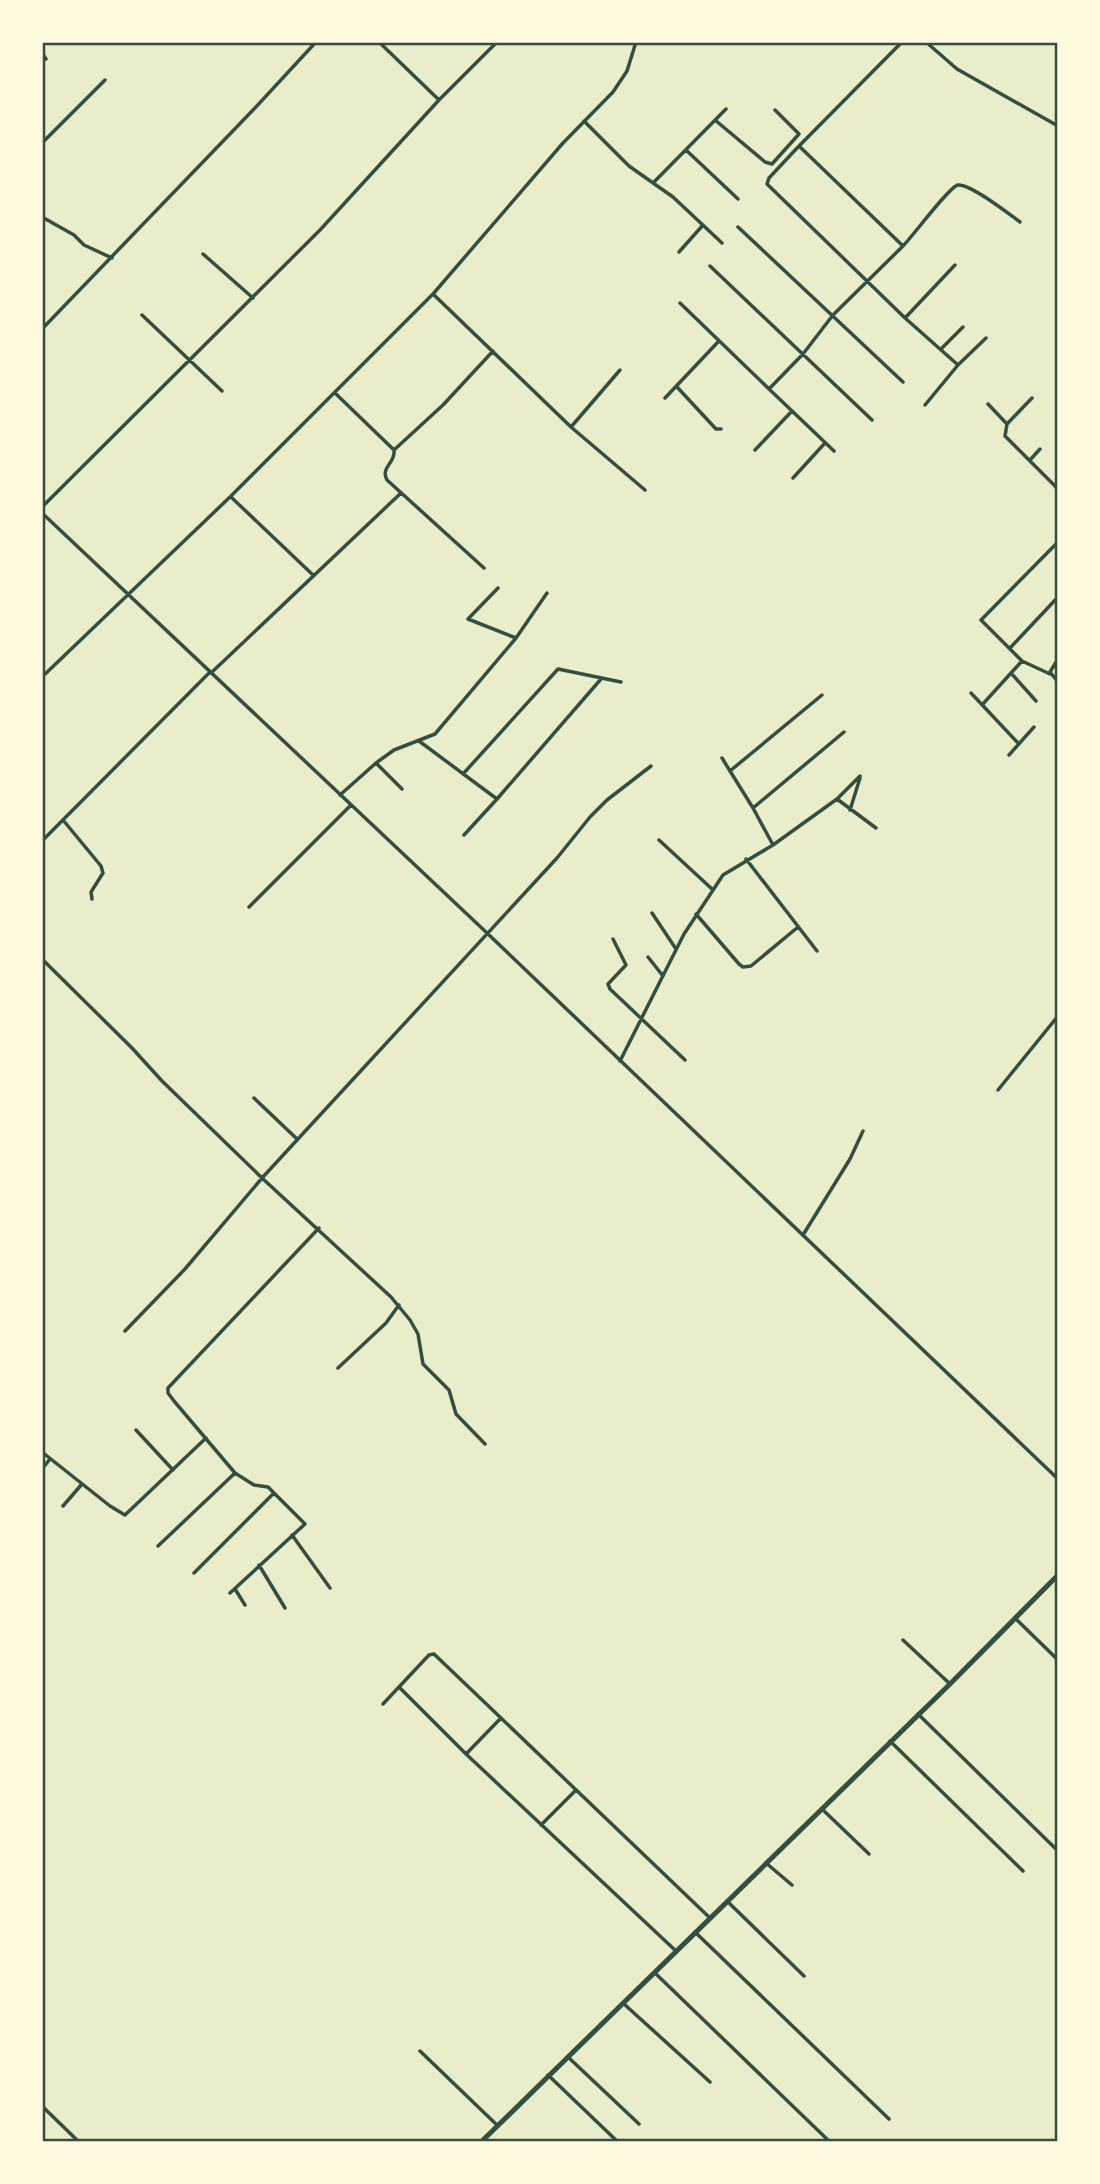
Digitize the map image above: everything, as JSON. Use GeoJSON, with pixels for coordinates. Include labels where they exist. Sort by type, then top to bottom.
{"type":"FeatureCollection","features":[{"type":"Feature","properties":{"kind":"main road"},"geometry":{"type":"LineString","coordinates":[[481,2142],[1058,1575]]}},
{"type":"Feature","properties":{"kind":"street"},"geometry":{"type":"LineString","coordinates":[[42,329],[316,42]]}},
{"type":"Feature","properties":{"kind":"street"},"geometry":{"type":"LineString","coordinates":[[379,42],[439,100]]}},
{"type":"Feature","properties":{"kind":"street"},"geometry":{"type":"LineString","coordinates":[[42,507],[320,230],[439,100],[497,42]]}},
{"type":"Feature","properties":{"kind":"street"},"geometry":{"type":"LineString","coordinates":[[902,42],[799,146],[769,178],[767,184],[905,318],[958,365]]}},
{"type":"Feature","properties":{"kind":"street"},"geometry":{"type":"LineString","coordinates":[[926,42],[957,69],[1058,126]]}},
{"type":"Feature","properties":{"kind":"street"},"geometry":{"type":"LineString","coordinates":[[42,677],[230,497],[433,294],[612,92],[627,71],[633,43]]}},
{"type":"Feature","properties":{"kind":"street"},"geometry":{"type":"LineString","coordinates":[[42,53],[46,59]]}},
{"type":"Feature","properties":{"kind":"street"},"geometry":{"type":"LineString","coordinates":[[42,144],[105,80]]}},
{"type":"Feature","properties":{"kind":"street"},"geometry":{"type":"LineString","coordinates":[[653,182],[726,108]]}},
{"type":"Feature","properties":{"kind":"street"},"geometry":{"type":"LineString","coordinates":[[775,110],[805,140]]}},
{"type":"Feature","properties":{"kind":"street"},"geometry":{"type":"LineString","coordinates":[[715,120],[769,164],[776,162],[799,134]]}},
{"type":"Feature","properties":{"kind":"street"},"geometry":{"type":"LineString","coordinates":[[584,121],[629,166],[673,197],[722,243]]}},
{"type":"Feature","properties":{"kind":"street"},"geometry":{"type":"LineString","coordinates":[[799,146],[903,246]]}},
{"type":"Feature","properties":{"kind":"street"},"geometry":{"type":"LineString","coordinates":[[686,149],[738,199]]}},
{"type":"Feature","properties":{"kind":"street"},"geometry":{"type":"LineString","coordinates":[[769,389],[803,354],[833,315],[903,246],[942,199],[957,186],[962,185],[980,194],[1020,222]]}},
{"type":"Feature","properties":{"kind":"street"},"geometry":{"type":"LineString","coordinates":[[42,217],[75,235],[84,245],[112,258]]}},
{"type":"Feature","properties":{"kind":"street"},"geometry":{"type":"LineString","coordinates":[[678,252],[703,225]]}},
{"type":"Feature","properties":{"kind":"street"},"geometry":{"type":"LineString","coordinates":[[738,227],[903,382]]}},
{"type":"Feature","properties":{"kind":"street"},"geometry":{"type":"LineString","coordinates":[[203,254],[253,298]]}},
{"type":"Feature","properties":{"kind":"street"},"geometry":{"type":"LineString","coordinates":[[905,318],[955,265]]}},
{"type":"Feature","properties":{"kind":"street"},"geometry":{"type":"LineString","coordinates":[[710,266],[872,420]]}},
{"type":"Feature","properties":{"kind":"street"},"geometry":{"type":"LineString","coordinates":[[433,294],[571,427],[645,490]]}},
{"type":"Feature","properties":{"kind":"street"},"geometry":{"type":"LineString","coordinates":[[680,303],[834,451]]}},
{"type":"Feature","properties":{"kind":"street"},"geometry":{"type":"LineString","coordinates":[[142,315],[222,391]]}},
{"type":"Feature","properties":{"kind":"street"},"geometry":{"type":"LineString","coordinates":[[942,349],[963,327]]}},
{"type":"Feature","properties":{"kind":"street"},"geometry":{"type":"LineString","coordinates":[[925,405],[958,365],[986,338]]}},
{"type":"Feature","properties":{"kind":"street"},"geometry":{"type":"LineString","coordinates":[[665,398],[718,342]]}},
{"type":"Feature","properties":{"kind":"street"},"geometry":{"type":"LineString","coordinates":[[484,568],[401,493],[385,476],[385,468],[393,459],[394,450],[443,405],[493,351]]}},
{"type":"Feature","properties":{"kind":"street"},"geometry":{"type":"LineString","coordinates":[[571,427],[620,370]]}},
{"type":"Feature","properties":{"kind":"street"},"geometry":{"type":"LineString","coordinates":[[677,387],[716,429],[721,429]]}},
{"type":"Feature","properties":{"kind":"street"},"geometry":{"type":"LineString","coordinates":[[335,393],[394,450]]}},
{"type":"Feature","properties":{"kind":"street"},"geometry":{"type":"LineString","coordinates":[[1031,398],[1007,424],[1005,436],[1057,487]]}},
{"type":"Feature","properties":{"kind":"street"},"geometry":{"type":"LineString","coordinates":[[988,404],[1007,424]]}},
{"type":"Feature","properties":{"kind":"street"},"geometry":{"type":"LineString","coordinates":[[755,450],[792,411]]}},
{"type":"Feature","properties":{"kind":"street"},"geometry":{"type":"LineString","coordinates":[[793,478],[825,443]]}},
{"type":"Feature","properties":{"kind":"street"},"geometry":{"type":"LineString","coordinates":[[1030,460],[1040,449]]}},
{"type":"Feature","properties":{"kind":"street"},"geometry":{"type":"LineString","coordinates":[[42,841],[210,673],[401,493]]}},
{"type":"Feature","properties":{"kind":"street"},"geometry":{"type":"LineString","coordinates":[[230,497],[313,575]]}},
{"type":"Feature","properties":{"kind":"street"},"geometry":{"type":"LineString","coordinates":[[42,513],[487,933],[1058,1479]]}},
{"type":"Feature","properties":{"kind":"street"},"geometry":{"type":"LineString","coordinates":[[1058,542],[981,620],[1022,661],[1051,674],[1058,682]]}},
{"type":"Feature","properties":{"kind":"street"},"geometry":{"type":"LineString","coordinates":[[498,588],[468,619],[516,638]]}},
{"type":"Feature","properties":{"kind":"street"},"geometry":{"type":"LineString","coordinates":[[340,795],[394,750],[435,734],[516,638],[547,593]]}},
{"type":"Feature","properties":{"kind":"street"},"geometry":{"type":"LineString","coordinates":[[1010,648],[1058,597]]}},
{"type":"Feature","properties":{"kind":"street"},"geometry":{"type":"LineString","coordinates":[[1051,674],[1058,659]]}},
{"type":"Feature","properties":{"kind":"street"},"geometry":{"type":"LineString","coordinates":[[982,705],[1022,661]]}},
{"type":"Feature","properties":{"kind":"street"},"geometry":{"type":"LineString","coordinates":[[463,774],[558,669],[621,682]]}},
{"type":"Feature","properties":{"kind":"street"},"geometry":{"type":"LineString","coordinates":[[1011,673],[1036,701]]}},
{"type":"Feature","properties":{"kind":"street"},"geometry":{"type":"LineString","coordinates":[[464,835],[602,678]]}},
{"type":"Feature","properties":{"kind":"street"},"geometry":{"type":"LineString","coordinates":[[971,694],[1019,744]]}},
{"type":"Feature","properties":{"kind":"street"},"geometry":{"type":"LineString","coordinates":[[730,771],[822,695]]}},
{"type":"Feature","properties":{"kind":"street"},"geometry":{"type":"LineString","coordinates":[[1009,755],[1034,727]]}},
{"type":"Feature","properties":{"kind":"street"},"geometry":{"type":"LineString","coordinates":[[753,808],[844,732]]}},
{"type":"Feature","properties":{"kind":"street"},"geometry":{"type":"LineString","coordinates":[[419,741],[497,799]]}},
{"type":"Feature","properties":{"kind":"street"},"geometry":{"type":"LineString","coordinates":[[722,758],[772,845]]}},
{"type":"Feature","properties":{"kind":"street"},"geometry":{"type":"LineString","coordinates":[[376,763],[402,789]]}},
{"type":"Feature","properties":{"kind":"street"},"geometry":{"type":"LineString","coordinates":[[125,1331],[185,1269],[297,1139],[557,858],[590,817],[607,800],[651,766]]}},
{"type":"Feature","properties":{"kind":"street"},"geometry":{"type":"LineString","coordinates":[[620,1061],[696,914],[723,875],[772,845],[837,799],[860,776],[850,810]]}},
{"type":"Feature","properties":{"kind":"street"},"geometry":{"type":"LineString","coordinates":[[837,799],[876,828]]}},
{"type":"Feature","properties":{"kind":"street"},"geometry":{"type":"LineString","coordinates":[[249,907],[351,805]]}},
{"type":"Feature","properties":{"kind":"street"},"geometry":{"type":"LineString","coordinates":[[63,820],[101,866],[103,873],[91,892],[92,899]]}},
{"type":"Feature","properties":{"kind":"street"},"geometry":{"type":"LineString","coordinates":[[659,840],[712,889]]}},
{"type":"Feature","properties":{"kind":"street"},"geometry":{"type":"LineString","coordinates":[[746,859],[817,951]]}},
{"type":"Feature","properties":{"kind":"street"},"geometry":{"type":"LineString","coordinates":[[652,913],[677,949]]}},
{"type":"Feature","properties":{"kind":"street"},"geometry":{"type":"LineString","coordinates":[[696,914],[739,964],[747,967],[751,967],[798,927]]}},
{"type":"Feature","properties":{"kind":"street"},"geometry":{"type":"LineString","coordinates":[[613,939],[625,965],[608,986],[685,1059]]}},
{"type":"Feature","properties":{"kind":"street"},"geometry":{"type":"LineString","coordinates":[[648,957],[663,976]]}},
{"type":"Feature","properties":{"kind":"street"},"geometry":{"type":"LineString","coordinates":[[42,959],[162,1081],[399,1306],[418,1334],[423,1364],[449,1390],[456,1413],[485,1444]]}},
{"type":"Feature","properties":{"kind":"street"},"geometry":{"type":"LineString","coordinates":[[998,1090],[1058,1016]]}},
{"type":"Feature","properties":{"kind":"street"},"geometry":{"type":"LineString","coordinates":[[254,1098],[297,1139]]}},
{"type":"Feature","properties":{"kind":"street"},"geometry":{"type":"LineString","coordinates":[[803,1235],[850,1159],[863,1131]]}},
{"type":"Feature","properties":{"kind":"street"},"geometry":{"type":"LineString","coordinates":[[230,1593],[305,1524],[268,1488],[254,1485],[234,1474],[174,1401],[168,1388],[319,1228]]}},
{"type":"Feature","properties":{"kind":"street"},"geometry":{"type":"LineString","coordinates":[[338,1368],[386,1323],[399,1306]]}},
{"type":"Feature","properties":{"kind":"street"},"geometry":{"type":"LineString","coordinates":[[136,1430],[173,1470]]}},
{"type":"Feature","properties":{"kind":"street"},"geometry":{"type":"LineString","coordinates":[[42,1452],[125,1515],[206,1438]]}},
{"type":"Feature","properties":{"kind":"street"},"geometry":{"type":"LineString","coordinates":[[42,1469],[50,1459]]}},
{"type":"Feature","properties":{"kind":"street"},"geometry":{"type":"LineString","coordinates":[[158,1546],[234,1474]]}},
{"type":"Feature","properties":{"kind":"street"},"geometry":{"type":"LineString","coordinates":[[63,1506],[82,1484]]}},
{"type":"Feature","properties":{"kind":"street"},"geometry":{"type":"LineString","coordinates":[[194,1573],[274,1493]]}},
{"type":"Feature","properties":{"kind":"street"},"geometry":{"type":"LineString","coordinates":[[292,1535],[330,1588]]}},
{"type":"Feature","properties":{"kind":"street"},"geometry":{"type":"LineString","coordinates":[[260,1565],[285,1608]]}},
{"type":"Feature","properties":{"kind":"street"},"geometry":{"type":"LineString","coordinates":[[235,1589],[245,1605]]}},
{"type":"Feature","properties":{"kind":"street"},"geometry":{"type":"LineString","coordinates":[[1014,1618],[1058,1660]]}},
{"type":"Feature","properties":{"kind":"street"},"geometry":{"type":"LineString","coordinates":[[903,1640],[950,1684]]}},
{"type":"Feature","properties":{"kind":"street"},"geometry":{"type":"LineString","coordinates":[[383,1703],[429,1655],[434,1654],[710,1918]]}},
{"type":"Feature","properties":{"kind":"street"},"geometry":{"type":"LineString","coordinates":[[398,1687],[676,1951]]}},
{"type":"Feature","properties":{"kind":"street"},"geometry":{"type":"LineString","coordinates":[[918,1714],[1058,1851]]}},
{"type":"Feature","properties":{"kind":"street"},"geometry":{"type":"LineString","coordinates":[[466,1754],[501,1718]]}},
{"type":"Feature","properties":{"kind":"street"},"geometry":{"type":"LineString","coordinates":[[890,1741],[1023,1871]]}},
{"type":"Feature","properties":{"kind":"street"},"geometry":{"type":"LineString","coordinates":[[541,1825],[576,1790]]}},
{"type":"Feature","properties":{"kind":"street"},"geometry":{"type":"LineString","coordinates":[[822,1809],[869,1854]]}},
{"type":"Feature","properties":{"kind":"street"},"geometry":{"type":"LineString","coordinates":[[766,1863],[792,1885]]}},
{"type":"Feature","properties":{"kind":"street"},"geometry":{"type":"LineString","coordinates":[[727,1901],[804,1976]]}},
{"type":"Feature","properties":{"kind":"street"},"geometry":{"type":"LineString","coordinates":[[695,1932],[889,2119]]}},
{"type":"Feature","properties":{"kind":"street"},"geometry":{"type":"LineString","coordinates":[[655,1973],[830,2142]]}},
{"type":"Feature","properties":{"kind":"street"},"geometry":{"type":"LineString","coordinates":[[624,2004],[710,2082]]}},
{"type":"Feature","properties":{"kind":"street"},"geometry":{"type":"LineString","coordinates":[[420,2051],[498,2126]]}},
{"type":"Feature","properties":{"kind":"street"},"geometry":{"type":"LineString","coordinates":[[568,2057],[639,2124]]}},
{"type":"Feature","properties":{"kind":"street"},"geometry":{"type":"LineString","coordinates":[[548,2076],[618,2142]]}},
{"type":"Feature","properties":{"kind":"street"},"geometry":{"type":"LineString","coordinates":[[42,2106],[79,2142]]}}]}
